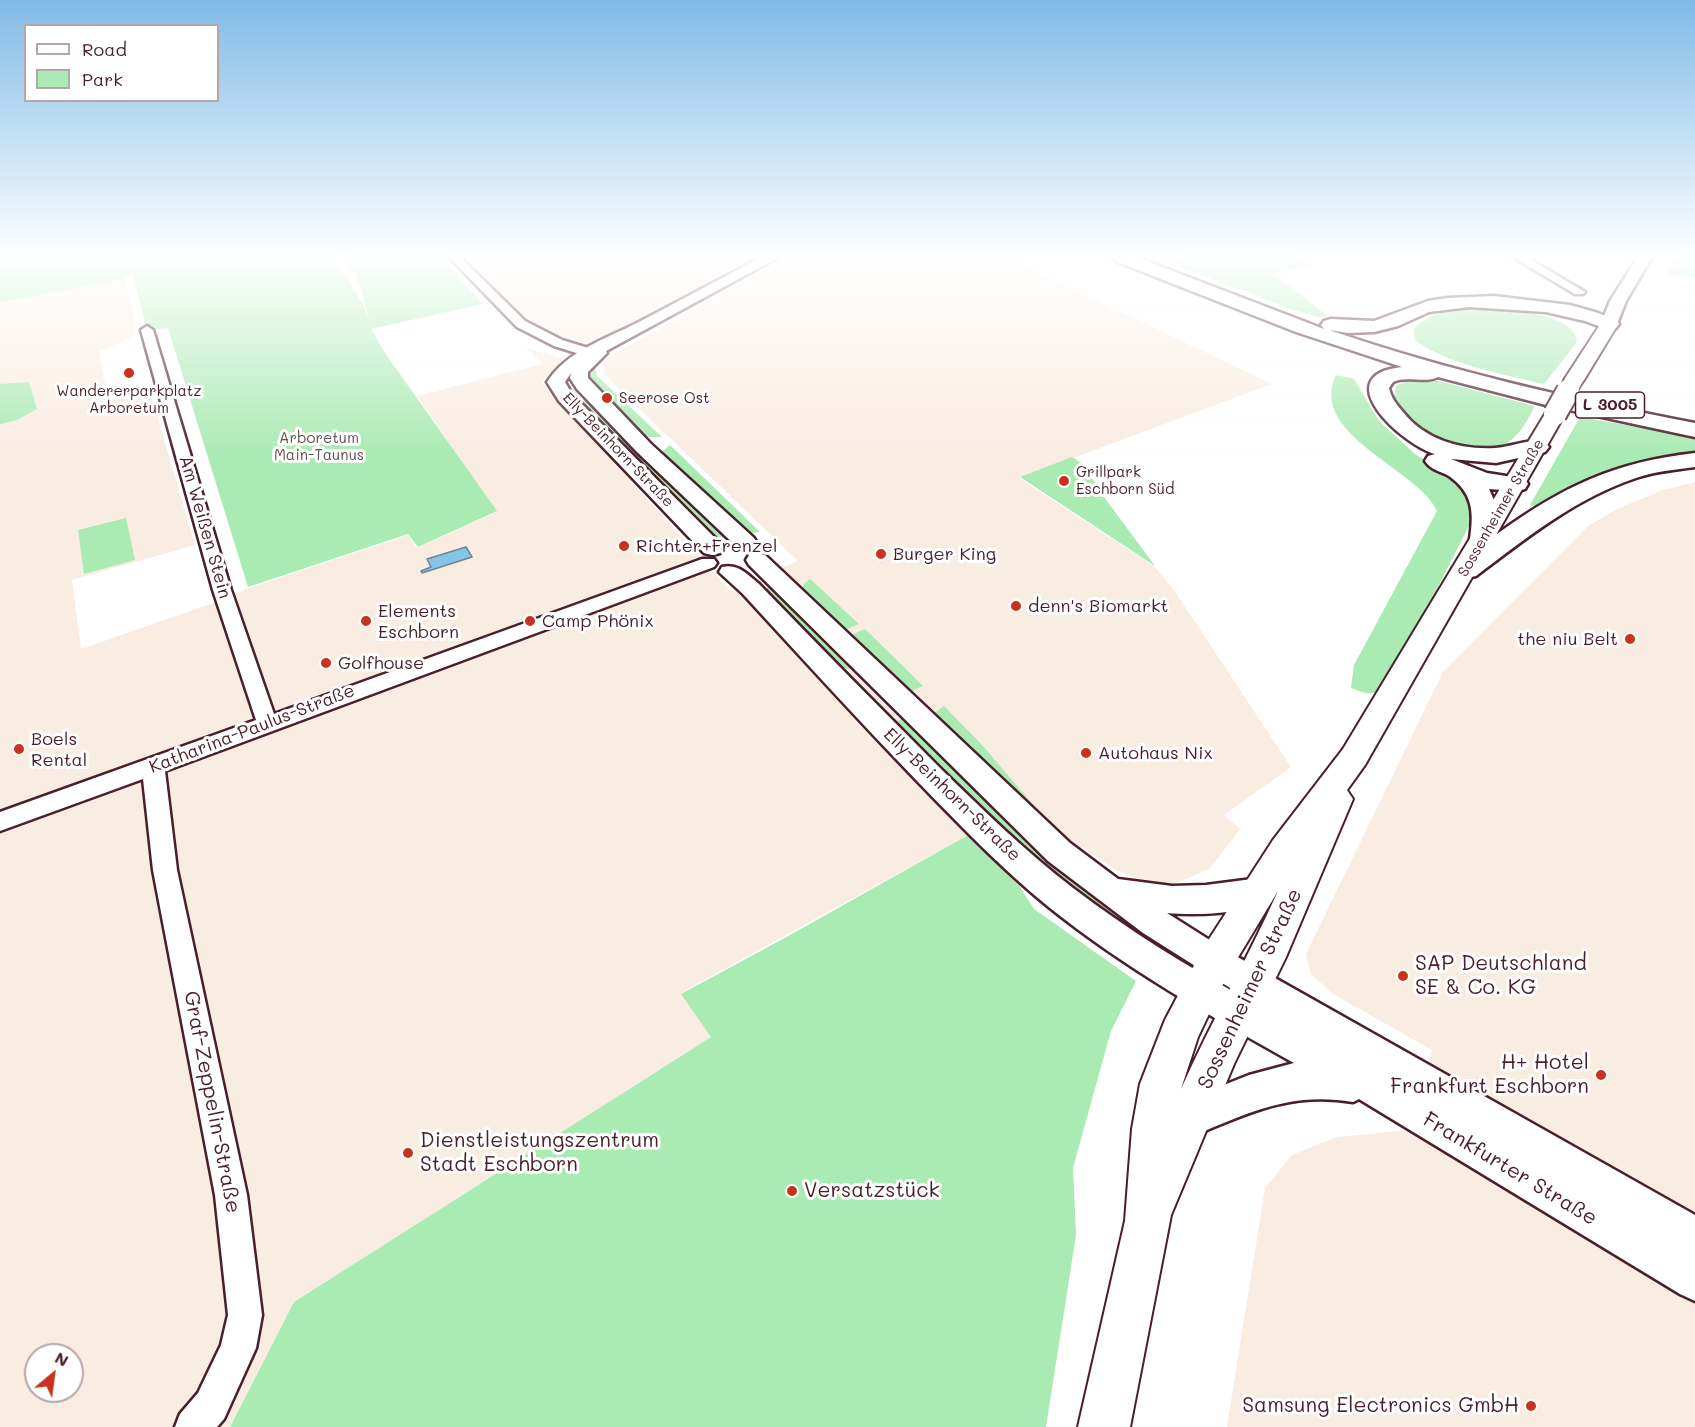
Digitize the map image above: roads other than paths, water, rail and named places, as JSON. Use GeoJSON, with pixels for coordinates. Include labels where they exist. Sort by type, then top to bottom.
{"type":"FeatureCollection","features":[{"type":"Feature","properties":{"kind":"highway"},"geometry":{"type":"LineString","coordinates":[[1299,324],[1346,351],[1361,371],[1379,409],[1390,424],[1418,449],[1457,472],[1478,490],[1484,498],[1487,517],[1484,539]]}},
{"type":"Feature","properties":{"kind":"highway","name":"L 3005"},"geometry":{"type":"LineString","coordinates":[[1301,324],[1483,382],[1695,430]]}},
{"type":"Feature","properties":{"kind":"highway","name":"L 3005"},"geometry":{"type":"LineString","coordinates":[[1302,324],[1458,368],[1591,401],[1695,422]]}},
{"type":"Feature","properties":{"kind":"highway"},"geometry":{"type":"LineString","coordinates":[[1312,324],[1354,328],[1386,324],[1403,333],[1423,354],[1458,368]]}},
{"type":"Feature","properties":{"kind":"highway"},"geometry":{"type":"LineString","coordinates":[[1403,333],[1412,324]]}},
{"type":"Feature","properties":{"kind":"highway"},"geometry":{"type":"LineString","coordinates":[[1574,324],[1598,342]]}},
{"type":"Feature","properties":{"kind":"highway"},"geometry":{"type":"LineString","coordinates":[[1483,382],[1430,374],[1405,373],[1395,374],[1382,381],[1379,392],[1392,416],[1401,426],[1412,435],[1437,447],[1466,455],[1496,456],[1521,453],[1537,447]]}},
{"type":"Feature","properties":{"kind":"highway"},"geometry":{"type":"LineString","coordinates":[[1466,570],[1547,509],[1587,487],[1636,470],[1695,460]]}},
{"type":"Feature","properties":{"kind":"highway"},"geometry":{"type":"LineString","coordinates":[[1457,472],[1482,481],[1516,484]]}},
{"type":"Feature","properties":{"kind":"main road","name":"Sossenheimer Straße"},"geometry":{"type":"LineString","coordinates":[[1104,1427],[1148,1221],[1154,1129],[1161,1084],[1168,1059],[1207,976],[1285,850],[1353,757],[1466,570],[1574,380],[1609,324]]}},
{"type":"Feature","properties":{"kind":"main road","name":"Sossenheimer Straße"},"geometry":{"type":"LineString","coordinates":[[1148,1221],[1190,1118],[1245,998],[1267,957],[1353,757]]}},
{"type":"Feature","properties":{"kind":"street"},"geometry":{"type":"LineString","coordinates":[[521,324],[542,336],[592,354]]}},
{"type":"Feature","properties":{"kind":"street","name":"Elly-Beinhorn-Straße"},"geometry":{"type":"LineString","coordinates":[[647,324],[563,371],[556,382],[559,389],[716,561],[751,589],[993,838],[1060,897],[1146,958],[1207,976]]}},
{"type":"Feature","properties":{"kind":"street","name":"Am Weißen Stein"},"geometry":{"type":"LineString","coordinates":[[147,330],[222,590],[267,723]]}},
{"type":"Feature","properties":{"kind":"street","name":"Elly-Beinhorn-Straße"},"geometry":{"type":"LineString","coordinates":[[592,354],[580,370],[579,378],[583,385],[644,448],[1059,852],[1106,890],[1173,937],[1207,976]]}},
{"type":"Feature","properties":{"kind":"street"},"geometry":{"type":"LineString","coordinates":[[724,542],[751,551],[744,569],[716,561],[724,542]]}},
{"type":"Feature","properties":{"kind":"street","name":"Katharina-Paulus-Straße"},"geometry":{"type":"LineString","coordinates":[[0,822],[716,561]]}},
{"type":"Feature","properties":{"kind":"street"},"geometry":{"type":"LineString","coordinates":[[849,692],[874,706],[895,708],[905,704]]}},
{"type":"Feature","properties":{"kind":"street","name":"Graf-Zeppelin-Straße"},"geometry":{"type":"LineString","coordinates":[[153,767],[165,870],[231,1195],[245,1315],[238,1348],[212,1406],[193,1427]]}},
{"type":"Feature","properties":{"kind":"street"},"geometry":{"type":"LineString","coordinates":[[1106,890],[1138,898],[1183,902],[1260,892]]}},
{"type":"Feature","properties":{"kind":"street","name":"Frankfurter Straße"},"geometry":{"type":"LineString","coordinates":[[1207,976],[1695,1238]]}},
{"type":"Feature","properties":{"kind":"street","name":"Frankfurter Straße"},"geometry":{"type":"LineString","coordinates":[[1245,998],[1379,1090],[1695,1279]]}},
{"type":"Feature","properties":{"kind":"street"},"geometry":{"type":"LineString","coordinates":[[1190,1118],[1250,1093],[1308,1078],[1328,1078],[1379,1090]]}},
{"type":"Feature","properties":{"kind":"water"},"geometry":{"type":"Polygon","coordinates":[[[466,547],[472,557],[422,573],[421,571],[431,567],[427,559],[466,547]]]}},
{"type":"Feature","properties":{"kind":"place","name":"Wandererparkplatz Arboretum"},"geometry":{"type":"Point","coordinates":[129,373]}},
{"type":"Feature","properties":{"kind":"place","name":"Seerose Ost"},"geometry":{"type":"Point","coordinates":[607,398]}},
{"type":"Feature","properties":{"kind":"place","name":"Grillpark Eschborn Süd"},"geometry":{"type":"Point","coordinates":[1064,481]}},
{"type":"Feature","properties":{"kind":"place","name":"Richter+Frenzel"},"geometry":{"type":"Point","coordinates":[624,546]}},
{"type":"Feature","properties":{"kind":"place","name":"Burger King"},"geometry":{"type":"Point","coordinates":[881,554]}},
{"type":"Feature","properties":{"kind":"place","name":"denn's Biomarkt"},"geometry":{"type":"Point","coordinates":[1016,606]}},
{"type":"Feature","properties":{"kind":"place","name":"Elements Eschborn"},"geometry":{"type":"Point","coordinates":[366,621]}},
{"type":"Feature","properties":{"kind":"place","name":"Camp Phönix"},"geometry":{"type":"Point","coordinates":[530,621]}},
{"type":"Feature","properties":{"kind":"place","name":"the niu Belt"},"geometry":{"type":"Point","coordinates":[1630,639]}},
{"type":"Feature","properties":{"kind":"place","name":"Golfhouse"},"geometry":{"type":"Point","coordinates":[326,663]}},
{"type":"Feature","properties":{"kind":"place","name":"Boels Rental"},"geometry":{"type":"Point","coordinates":[19,749]}},
{"type":"Feature","properties":{"kind":"place","name":"Autohaus Nix"},"geometry":{"type":"Point","coordinates":[1086,753]}},
{"type":"Feature","properties":{"kind":"place","name":"SAP Deutschland SE & Co. KG"},"geometry":{"type":"Point","coordinates":[1403,976]}},
{"type":"Feature","properties":{"kind":"place","name":"H+ Hotel Frankfurt Eschborn"},"geometry":{"type":"Point","coordinates":[1601,1075]}},
{"type":"Feature","properties":{"kind":"place","name":"Dienstleistungszentrum Stadt Eschborn"},"geometry":{"type":"Point","coordinates":[408,1153]}},
{"type":"Feature","properties":{"kind":"place","name":"Versatzstück"},"geometry":{"type":"Point","coordinates":[792,1191]}},
{"type":"Feature","properties":{"kind":"place","name":"Samsung Electronics GmbH"},"geometry":{"type":"Point","coordinates":[1531,1406]}},
{"type":"Feature","properties":{"kind":"park label","name":"Arboretum Main-Taunus"},"geometry":{"type":"Point","coordinates":[319,446]}}]}
